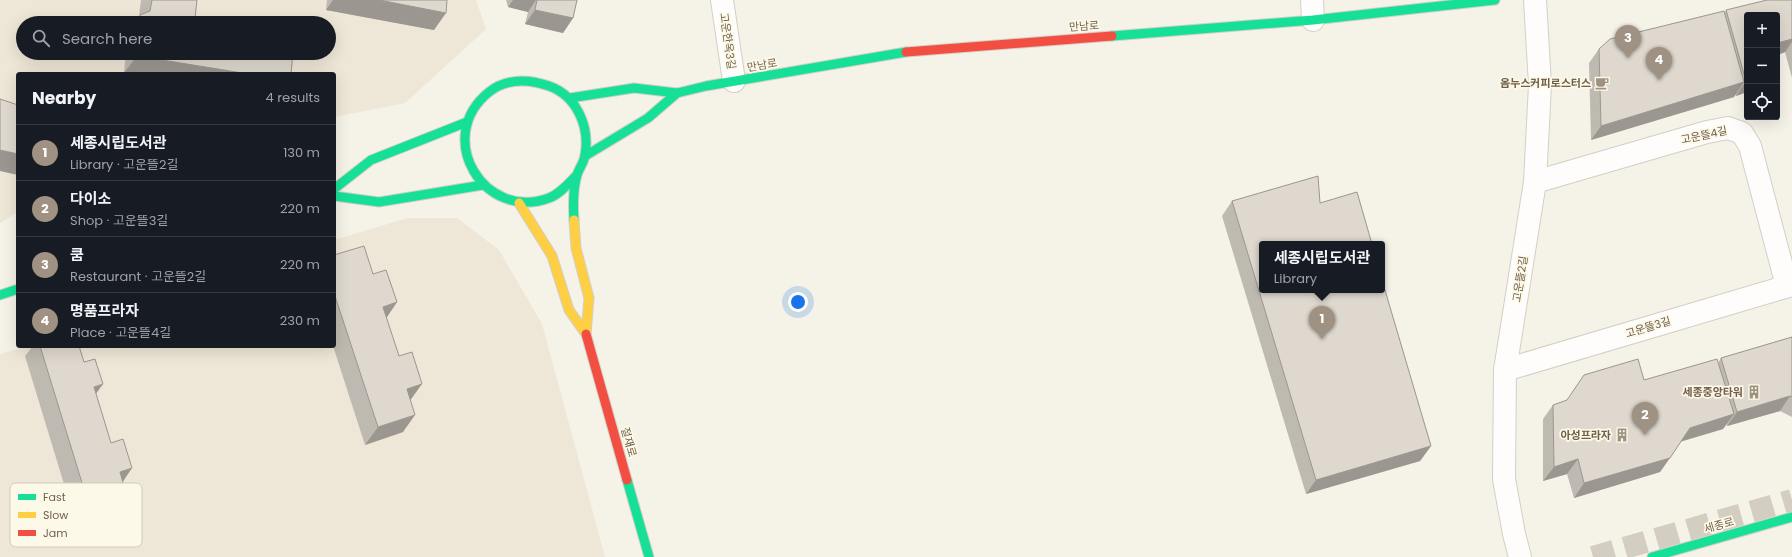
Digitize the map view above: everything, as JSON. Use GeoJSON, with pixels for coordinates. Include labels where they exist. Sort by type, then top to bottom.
{"type":"FeatureCollection","features":[{"type":"Feature","properties":{"kind":"street","name":"고운한옥3길"},"geometry":{"type":"LineString","coordinates":[[722,0],[734,82]]}},
{"type":"Feature","properties":{"kind":"street","name":"만남로"},"geometry":{"type":"LineString","coordinates":[[677,93],[915,51],[1312,10],[1495,0]]}},
{"type":"Feature","properties":{"kind":"street","name":"고운뜰2길"},"geometry":{"type":"LineString","coordinates":[[1520,557],[1504,480],[1505,370],[1535,182],[1540,85],[1535,0]]}},
{"type":"Feature","properties":{"kind":"street"},"geometry":{"type":"LineString","coordinates":[[532,79],[553,85],[570,98],[582,115],[587,135],[586,156],[577,176],[564,189],[549,198],[532,202],[519,202],[500,197],[482,184],[472,171],[466,155],[464,138],[467,122],[477,103],[492,89],[511,81],[532,79]]}},
{"type":"Feature","properties":{"kind":"street"},"geometry":{"type":"LineString","coordinates":[[570,98],[634,88],[677,93]]}},
{"type":"Feature","properties":{"kind":"street"},"geometry":{"type":"LineString","coordinates":[[586,156],[648,118],[677,93]]}},
{"type":"Feature","properties":{"kind":"street"},"geometry":{"type":"LineString","coordinates":[[336,187],[371,160],[467,122]]}},
{"type":"Feature","properties":{"kind":"street","name":"고운뜰4길"},"geometry":{"type":"LineString","coordinates":[[1535,182],[1707,132],[1728,128],[1742,132],[1750,146],[1790,285]]}},
{"type":"Feature","properties":{"kind":"street"},"geometry":{"type":"LineString","coordinates":[[577,176],[574,232],[589,298],[586,334]]}},
{"type":"Feature","properties":{"kind":"street"},"geometry":{"type":"LineString","coordinates":[[336,196],[379,202],[482,184]]}},
{"type":"Feature","properties":{"kind":"street"},"geometry":{"type":"LineString","coordinates":[[519,202],[552,256],[569,310],[586,334]]}},
{"type":"Feature","properties":{"kind":"street","name":"고운뜰3길"},"geometry":{"type":"LineString","coordinates":[[1505,370],[1790,285]]}},
{"type":"Feature","properties":{"kind":"street"},"geometry":{"type":"LineString","coordinates":[[0,295],[16,290]]}},
{"type":"Feature","properties":{"kind":"street","name":"절재로"},"geometry":{"type":"LineString","coordinates":[[586,334],[650,557]]}},
{"type":"Feature","properties":{"kind":"street","name":"세종로"},"geometry":{"type":"LineString","coordinates":[[1652,557],[1792,517]]}},
{"type":"Feature","properties":{"kind":"shaded area"},"geometry":{"type":"Polygon","coordinates":[[[0,0],[476,0],[486,29],[405,103],[336,117],[336,72],[16,72],[16,213],[0,223],[0,0]]]}},
{"type":"Feature","properties":{"kind":"shaded area"},"geometry":{"type":"Polygon","coordinates":[[[408,218],[457,218],[499,250],[542,324],[605,557],[0,557],[0,354],[22,348],[336,348],[336,239],[408,218]]]}},
{"type":"Feature","properties":{"kind":"building"},"geometry":{"type":"Polygon","coordinates":[[[152,0],[197,0],[195,16],[140,16],[150,11],[152,0]]]}},
{"type":"Feature","properties":{"kind":"building"},"geometry":{"type":"Polygon","coordinates":[[[379,0],[447,0],[446,13],[379,0]]]}},
{"type":"Feature","properties":{"kind":"building"},"geometry":{"type":"Polygon","coordinates":[[[537,0],[577,0],[573,18],[535,10],[537,0]]]}},
{"type":"Feature","properties":{"kind":"building"},"geometry":{"type":"Polygon","coordinates":[[[1767,0],[1792,0],[1792,39],[1780,42],[1780,12],[1744,12],[1744,74],[1726,10],[1767,0]]]}},
{"type":"Feature","properties":{"kind":"building"},"geometry":{"type":"Polygon","coordinates":[[[1724,11],[1744,82],[1601,126],[1599,49],[1610,39],[1724,11]]]}},
{"type":"Feature","properties":{"kind":"building"},"geometry":{"type":"Polygon","coordinates":[[[162,60],[292,60],[291,72],[237,72],[162,60]]]}},
{"type":"Feature","properties":{"kind":"building"},"geometry":{"type":"Polygon","coordinates":[[[0,99],[16,104],[16,154],[0,150],[0,99]]]}},
{"type":"Feature","properties":{"kind":"building"},"geometry":{"type":"Polygon","coordinates":[[[1318,176],[1320,203],[1357,192],[1371,241],[1259,241],[1259,291],[1232,201],[1318,176]]]}},
{"type":"Feature","properties":{"kind":"building"},"geometry":{"type":"Polygon","coordinates":[[[364,246],[373,274],[386,270],[397,302],[383,307],[399,356],[412,352],[422,384],[407,389],[415,415],[378,427],[336,299],[336,254],[364,246]]]}},
{"type":"Feature","properties":{"kind":"building"},"geometry":{"type":"Polygon","coordinates":[[[1385,290],[1431,446],[1316,480],[1260,293],[1385,293],[1385,290]]]}},
{"type":"Feature","properties":{"kind":"building","name":"세종중앙타워"},"geometry":{"type":"Polygon","coordinates":[[[1792,337],[1792,397],[1790,396],[1737,412],[1721,358],[1792,337]]]}},
{"type":"Feature","properties":{"kind":"building"},"geometry":{"type":"Polygon","coordinates":[[[41,348],[80,348],[84,362],[95,359],[103,384],[94,387],[111,443],[123,439],[132,468],[120,472],[123,483],[82,483],[41,348]]]}},
{"type":"Feature","properties":{"kind":"building","name":"아성프라자"},"geometry":{"type":"Polygon","coordinates":[[[1638,359],[1644,380],[1717,359],[1734,414],[1690,428],[1670,458],[1584,483],[1578,459],[1554,467],[1553,405],[1567,400],[1584,375],[1638,359]]]}},
{"type":"Feature","properties":{"kind":"tunnel"},"geometry":{"type":"LineString","coordinates":[[1593,557],[1792,500]]}},
{"type":"Feature","properties":{"kind":"traffic: fast"},"geometry":{"type":"LineString","coordinates":[[1112,36],[1313,20],[1495,0]]}},
{"type":"Feature","properties":{"kind":"traffic: fast"},"geometry":{"type":"LineString","coordinates":[[570,98],[634,88],[677,93],[706,86],[906,52]]}},
{"type":"Feature","properties":{"kind":"traffic: fast"},"geometry":{"type":"LineString","coordinates":[[574,220],[573,203],[575,186],[578,172],[583,163],[586,144],[583,124],[579,114],[567,97],[549,86],[534,82],[518,81],[496,87],[489,92],[473,110],[466,131],[466,152],[474,171],[487,187],[504,198],[525,202],[549,198],[561,191],[577,175]]}},
{"type":"Feature","properties":{"kind":"traffic: fast"},"geometry":{"type":"LineString","coordinates":[[585,156],[648,118],[677,93]]}},
{"type":"Feature","properties":{"kind":"traffic: fast"},"geometry":{"type":"LineString","coordinates":[[336,187],[371,160],[467,122]]}},
{"type":"Feature","properties":{"kind":"traffic: fast"},"geometry":{"type":"LineString","coordinates":[[336,196],[379,202],[483,185]]}},
{"type":"Feature","properties":{"kind":"traffic: fast"},"geometry":{"type":"LineString","coordinates":[[0,295],[16,290]]}},
{"type":"Feature","properties":{"kind":"traffic: fast"},"geometry":{"type":"LineString","coordinates":[[627,480],[649,557]]}},
{"type":"Feature","properties":{"kind":"traffic: fast"},"geometry":{"type":"LineString","coordinates":[[1652,557],[1792,517]]}},
{"type":"Feature","properties":{"kind":"traffic: slow"},"geometry":{"type":"LineString","coordinates":[[519,203],[552,256],[569,310],[586,334],[589,298],[576,248],[574,220]]}},
{"type":"Feature","properties":{"kind":"traffic: jam"},"geometry":{"type":"LineString","coordinates":[[906,52],[1112,36]]}},
{"type":"Feature","properties":{"kind":"traffic: jam"},"geometry":{"type":"LineString","coordinates":[[586,334],[627,480]]}},
{"type":"Feature","properties":{"kind":"place","name":"쿰"},"geometry":{"type":"Point","coordinates":[1628,58]}},
{"type":"Feature","properties":{"kind":"place","name":"명품프라자"},"geometry":{"type":"Point","coordinates":[1659,80]}},
{"type":"Feature","properties":{"kind":"place","name":"옴누스커피로스터스"},"geometry":{"type":"Point","coordinates":[1602,83]}},
{"type":"Feature","properties":{"kind":"place","name":"세종시립도서관"},"geometry":{"type":"Point","coordinates":[1322,339]}},
{"type":"Feature","properties":{"kind":"place","name":"세종중앙타워"},"geometry":{"type":"Point","coordinates":[1754,392]}},
{"type":"Feature","properties":{"kind":"place","name":"아성프라자"},"geometry":{"type":"Point","coordinates":[1622,435]}},
{"type":"Feature","properties":{"kind":"place","name":"다이소"},"geometry":{"type":"Point","coordinates":[1645,435]}}]}
